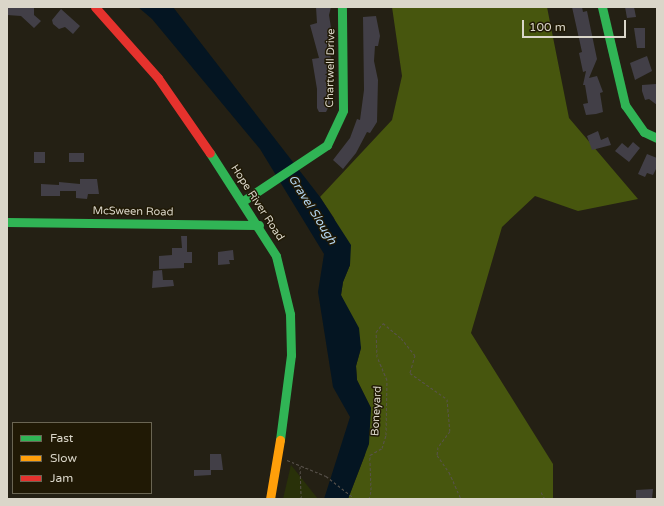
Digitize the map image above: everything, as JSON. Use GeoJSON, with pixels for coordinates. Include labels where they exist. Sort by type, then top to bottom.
{"type":"FeatureCollection","features":[{"type":"Feature","properties":{"kind":"street","name":"Hope River Road"},"geometry":{"type":"LineString","coordinates":[[95,7],[158,78],[243,201],[276,256],[290,314],[291,355],[278,457],[270,499]]}},
{"type":"Feature","properties":{"kind":"street","name":"Chartwell Drive"},"geometry":{"type":"LineString","coordinates":[[243,201],[258,193],[327,145],[344,110],[344,29],[342,7]]}},
{"type":"Feature","properties":{"kind":"street"},"geometry":{"type":"LineString","coordinates":[[602,7],[625,105],[644,132],[657,138]]}},
{"type":"Feature","properties":{"kind":"street","name":"McSween Road"},"geometry":{"type":"LineString","coordinates":[[7,222],[259,226]]}},
{"type":"Feature","properties":{"kind":"path","name":"Boneyard"},"geometry":{"type":"LineString","coordinates":[[369,499],[371,490],[370,455],[382,448],[386,435],[387,380],[377,357],[376,332],[383,323],[401,338],[415,355],[410,373],[447,399],[450,431],[438,447],[438,455],[450,472],[461,499]]}},
{"type":"Feature","properties":{"kind":"path"},"geometry":{"type":"LineString","coordinates":[[278,457],[326,476],[355,499]]}},
{"type":"Feature","properties":{"kind":"path"},"geometry":{"type":"LineString","coordinates":[[300,465],[301,499]]}},
{"type":"Feature","properties":{"kind":"path"},"geometry":{"type":"LineString","coordinates":[[541,492],[545,499]]}},
{"type":"Feature","properties":{"kind":"green space"},"geometry":{"type":"Polygon","coordinates":[[[392,7],[547,7],[569,118],[638,199],[578,211],[535,196],[502,227],[471,333],[553,464],[553,499],[348,499],[365,455],[371,408],[357,380],[356,366],[361,348],[341,295],[343,282],[350,265],[334,218],[320,197],[392,120],[402,76],[392,7]]]}},
{"type":"Feature","properties":{"kind":"green space"},"geometry":{"type":"Polygon","coordinates":[[[291,465],[318,499],[283,499],[291,465]]]}},
{"type":"Feature","properties":{"kind":"water","name":"Gravel Slough"},"geometry":{"type":"Polygon","coordinates":[[[138,7],[173,7],[320,197],[351,245],[350,265],[343,282],[341,295],[359,328],[361,348],[356,366],[357,380],[371,408],[369,444],[348,499],[324,499],[350,417],[333,387],[318,292],[324,254],[260,149],[152,19],[138,7]]]}},
{"type":"Feature","properties":{"kind":"building"},"geometry":{"type":"Polygon","coordinates":[[[7,7],[34,7],[34,15],[41,21],[34,28],[21,16],[7,15],[7,7]]]}},
{"type":"Feature","properties":{"kind":"building"},"geometry":{"type":"Polygon","coordinates":[[[316,7],[331,7],[329,15],[333,46],[330,46],[332,82],[329,82],[331,102],[326,112],[319,112],[317,108],[317,89],[312,59],[319,58],[310,25],[317,23],[316,7]]]}},
{"type":"Feature","properties":{"kind":"building"},"geometry":{"type":"Polygon","coordinates":[[[572,7],[582,7],[583,12],[587,11],[597,59],[589,78],[597,76],[603,92],[600,93],[603,112],[596,114],[586,115],[583,104],[588,103],[585,85],[583,85],[586,71],[583,72],[579,53],[582,52],[572,7]]]}},
{"type":"Feature","properties":{"kind":"building"},"geometry":{"type":"Polygon","coordinates":[[[625,7],[634,7],[636,17],[627,18],[625,7]]]}},
{"type":"Feature","properties":{"kind":"building"},"geometry":{"type":"Polygon","coordinates":[[[61,9],[80,26],[73,34],[65,27],[59,29],[53,24],[52,20],[61,9]]]}},
{"type":"Feature","properties":{"kind":"building"},"geometry":{"type":"Polygon","coordinates":[[[376,16],[380,36],[378,46],[375,46],[374,61],[378,80],[377,122],[370,133],[367,132],[356,153],[343,169],[333,160],[350,138],[357,119],[360,120],[364,90],[363,17],[376,16]]]}},
{"type":"Feature","properties":{"kind":"building"},"geometry":{"type":"Polygon","coordinates":[[[634,28],[645,28],[645,48],[637,48],[634,28]]]}},
{"type":"Feature","properties":{"kind":"building"},"geometry":{"type":"Polygon","coordinates":[[[647,56],[652,71],[635,80],[630,63],[647,56]]]}},
{"type":"Feature","properties":{"kind":"building"},"geometry":{"type":"Polygon","coordinates":[[[656,84],[657,105],[649,99],[645,100],[642,91],[642,85],[656,84]]]}},
{"type":"Feature","properties":{"kind":"building"},"geometry":{"type":"Polygon","coordinates":[[[598,131],[601,140],[608,137],[611,145],[592,150],[587,136],[598,131]]]}},
{"type":"Feature","properties":{"kind":"building"},"geometry":{"type":"Polygon","coordinates":[[[633,142],[640,148],[629,162],[615,151],[622,143],[628,148],[633,142]]]}},
{"type":"Feature","properties":{"kind":"building"},"geometry":{"type":"Polygon","coordinates":[[[34,152],[45,152],[45,163],[34,163],[34,152]]]}},
{"type":"Feature","properties":{"kind":"building"},"geometry":{"type":"Polygon","coordinates":[[[69,153],[84,153],[84,162],[69,162],[69,153]]]}},
{"type":"Feature","properties":{"kind":"building"},"geometry":{"type":"Polygon","coordinates":[[[647,154],[657,158],[657,167],[653,175],[647,173],[645,177],[638,174],[647,154]]]}},
{"type":"Feature","properties":{"kind":"building"},"geometry":{"type":"Polygon","coordinates":[[[80,179],[97,179],[99,194],[88,194],[87,199],[76,198],[76,191],[60,191],[60,196],[41,196],[41,184],[59,185],[59,182],[80,184],[80,179]]]}},
{"type":"Feature","properties":{"kind":"building"},"geometry":{"type":"Polygon","coordinates":[[[181,236],[187,236],[187,252],[192,252],[192,263],[184,263],[184,268],[159,269],[159,256],[172,255],[172,248],[182,248],[181,236]]]}},
{"type":"Feature","properties":{"kind":"building"},"geometry":{"type":"Polygon","coordinates":[[[233,250],[234,260],[229,260],[230,264],[218,265],[218,252],[233,250]]]}},
{"type":"Feature","properties":{"kind":"building"},"geometry":{"type":"Polygon","coordinates":[[[162,270],[163,280],[173,280],[174,286],[152,288],[153,271],[162,270]]]}},
{"type":"Feature","properties":{"kind":"building"},"geometry":{"type":"Polygon","coordinates":[[[210,454],[221,454],[223,470],[210,470],[210,454]]]}},
{"type":"Feature","properties":{"kind":"building"},"geometry":{"type":"Polygon","coordinates":[[[194,470],[211,470],[211,475],[194,476],[194,470]]]}},
{"type":"Feature","properties":{"kind":"building"},"geometry":{"type":"Polygon","coordinates":[[[653,489],[652,499],[636,499],[636,490],[653,489]]]}},
{"type":"Feature","properties":{"kind":"traffic: fast"},"geometry":{"type":"LineString","coordinates":[[243,201],[327,145],[343,110],[342,7]]}},
{"type":"Feature","properties":{"kind":"traffic: fast"},"geometry":{"type":"LineString","coordinates":[[602,7],[625,105],[644,132],[657,138]]}},
{"type":"Feature","properties":{"kind":"traffic: fast"},"geometry":{"type":"LineString","coordinates":[[210,153],[276,256],[290,314],[291,355],[280,440]]}},
{"type":"Feature","properties":{"kind":"traffic: fast"},"geometry":{"type":"LineString","coordinates":[[7,222],[259,225]]}},
{"type":"Feature","properties":{"kind":"traffic: slow"},"geometry":{"type":"LineString","coordinates":[[270,499],[280,440]]}},
{"type":"Feature","properties":{"kind":"traffic: jam"},"geometry":{"type":"LineString","coordinates":[[95,7],[158,78],[210,153]]}}]}
